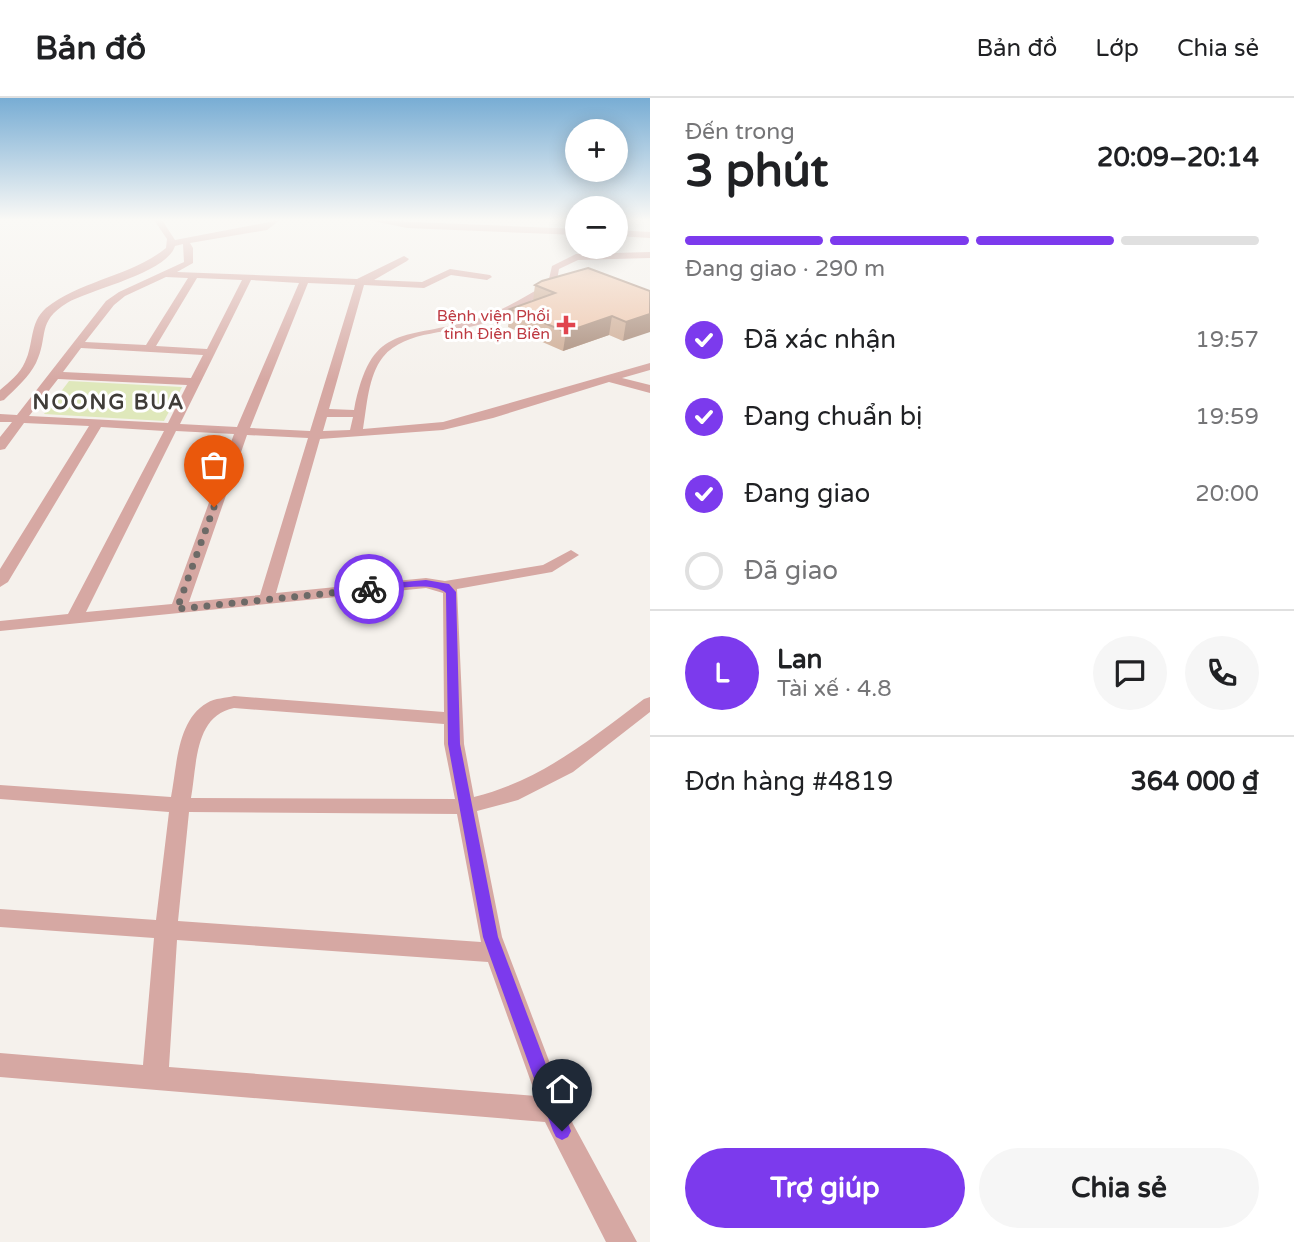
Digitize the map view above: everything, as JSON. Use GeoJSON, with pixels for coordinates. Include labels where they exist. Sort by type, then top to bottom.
{"type":"FeatureCollection","features":[{"type":"Feature","properties":{"kind":"street"},"geometry":{"type":"LineString","coordinates":[[0,446],[110,303],[116,285],[135,273]]}},
{"type":"Feature","properties":{"kind":"street"},"geometry":{"type":"LineString","coordinates":[[267,601],[364,280],[376,273]]}},
{"type":"Feature","properties":{"kind":"street"},"geometry":{"type":"LineString","coordinates":[[0,397],[31,363],[38,328],[47,312],[116,285],[165,274],[364,280],[424,285],[447,273]]}},
{"type":"Feature","properties":{"kind":"street"},"geometry":{"type":"LineString","coordinates":[[460,273],[487,277]]}},
{"type":"Feature","properties":{"kind":"street"},"geometry":{"type":"LineString","coordinates":[[356,433],[368,380],[378,355],[394,343],[423,333],[462,327],[503,312],[553,284],[554,273]]}},
{"type":"Feature","properties":{"kind":"street"},"geometry":{"type":"LineString","coordinates":[[149,349],[194,275]]}},
{"type":"Feature","properties":{"kind":"street"},"geometry":{"type":"LineString","coordinates":[[74,619],[249,276]]}},
{"type":"Feature","properties":{"kind":"street"},"geometry":{"type":"LineString","coordinates":[[177,609],[242,431],[305,279]]}},
{"type":"Feature","properties":{"kind":"street"},"geometry":{"type":"LineString","coordinates":[[78,345],[209,352]]}},
{"type":"Feature","properties":{"kind":"street"},"geometry":{"type":"LineString","coordinates":[[0,418],[317,435],[356,433],[443,426],[650,366]]}},
{"type":"Feature","properties":{"kind":"street"},"geometry":{"type":"LineString","coordinates":[[55,375],[194,382]]}},
{"type":"Feature","properties":{"kind":"street"},"geometry":{"type":"LineString","coordinates":[[601,381],[630,382],[650,388]]}},
{"type":"Feature","properties":{"kind":"street"},"geometry":{"type":"LineString","coordinates":[[324,413],[360,414]]}},
{"type":"Feature","properties":{"kind":"street"},"geometry":{"type":"LineString","coordinates":[[0,582],[97,423]]}},
{"type":"Feature","properties":{"kind":"street"},"geometry":{"type":"LineString","coordinates":[[0,626],[267,601],[400,585],[426,583],[445,586],[547,569],[571,555]]}},
{"type":"Feature","properties":{"kind":"street"},"geometry":{"type":"LineString","coordinates":[[445,586],[451,592],[454,744],[496,953],[562,1131],[622,1242]]}},
{"type":"Feature","properties":{"kind":"street"},"geometry":{"type":"LineString","coordinates":[[155,1079],[166,930],[180,805],[197,725],[215,706],[234,702],[454,719]]}},
{"type":"Feature","properties":{"kind":"street"},"geometry":{"type":"LineString","coordinates":[[0,792],[180,805],[466,807],[511,795],[566,767],[650,703]]}},
{"type":"Feature","properties":{"kind":"street"},"geometry":{"type":"LineString","coordinates":[[0,918],[496,953]]}},
{"type":"Feature","properties":{"kind":"street"},"geometry":{"type":"LineString","coordinates":[[0,1065],[554,1110]]}},
{"type":"Feature","properties":{"kind":"green space"},"geometry":{"type":"Polygon","coordinates":[[[69,381],[182,387],[164,421],[44,414],[69,381]]]}},
{"type":"Feature","properties":{"kind":"building"},"geometry":{"type":"Polygon","coordinates":[[[569,273],[603,273],[650,291],[650,314],[626,322],[612,316],[566,332],[510,309],[555,293],[535,285],[569,273]]]}},
{"type":"Feature","properties":{"kind":"way so far"},"geometry":{"type":"LineString","coordinates":[[214,507],[177,609],[369,589]]}},
{"type":"Feature","properties":{"kind":"place","name":"Bệnh viện Phổi tỉnh Điện Biên"},"geometry":{"type":"Point","coordinates":[566,325]}},
{"type":"Feature","properties":{"kind":"district","name":"NOONG BUA"},"geometry":{"type":"Point","coordinates":[109,402]}},
{"type":"Feature","properties":{"kind":"route"},"geometry":{"type":"LineString","coordinates":[[369,589],[426,583],[445,586],[451,592],[454,744],[491,937],[562,1131]]}}]}
